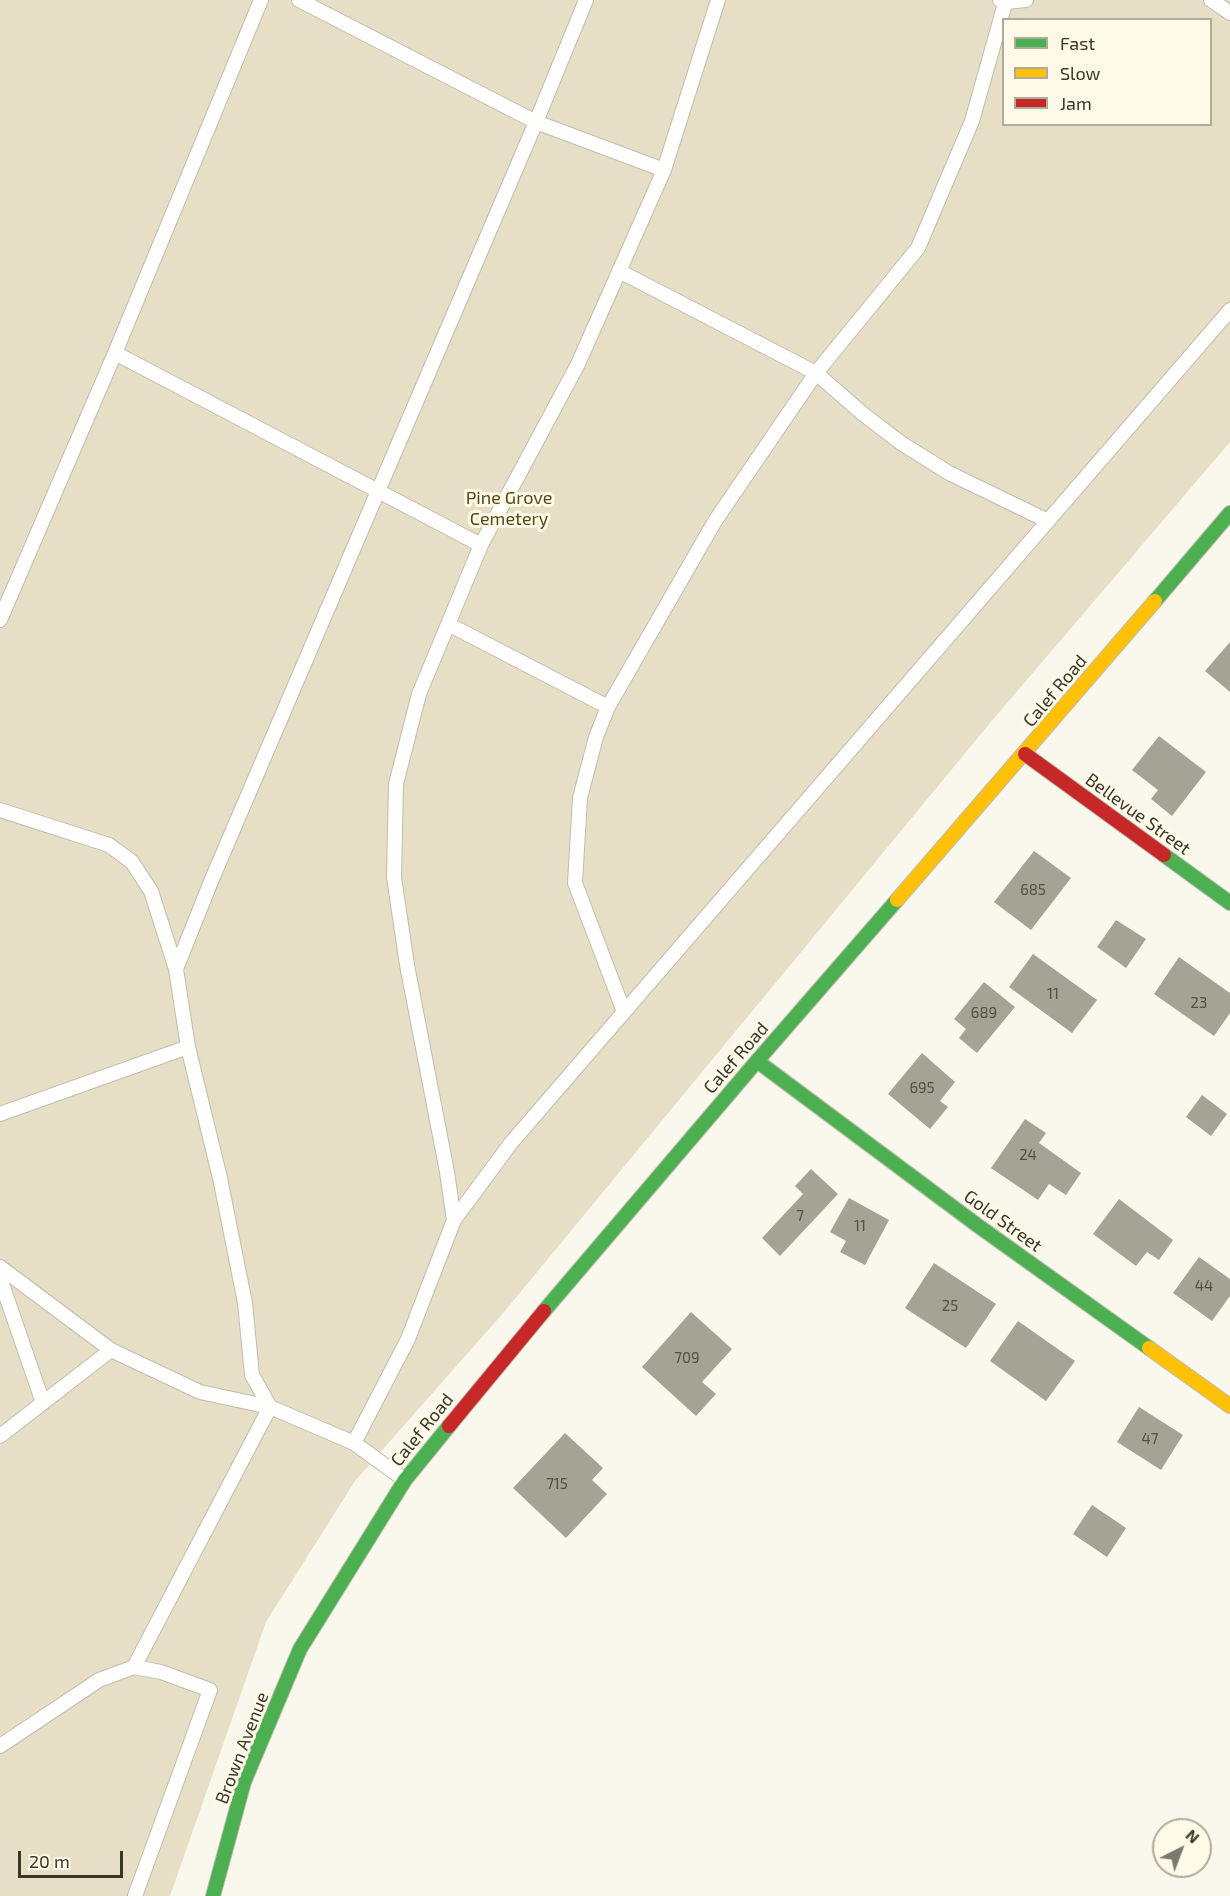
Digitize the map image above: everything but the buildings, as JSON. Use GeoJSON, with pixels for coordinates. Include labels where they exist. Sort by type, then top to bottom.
{"type":"FeatureCollection","features":[{"type":"Feature","properties":{"kind":"main road","name":"Calef Road"},"geometry":{"type":"LineString","coordinates":[[300,1649],[405,1480],[494,1371],[757,1061],[1025,754],[1230,513]]}},
{"type":"Feature","properties":{"kind":"main road","name":"Bellevue Street"},"geometry":{"type":"LineString","coordinates":[[1025,754],[1230,903]]}},
{"type":"Feature","properties":{"kind":"main road","name":"Gold Street"},"geometry":{"type":"LineString","coordinates":[[757,1061],[977,1225],[1230,1406]]}},
{"type":"Feature","properties":{"kind":"main road","name":"Brown Avenue"},"geometry":{"type":"LineString","coordinates":[[213,1896],[244,1782],[300,1649]]}},
{"type":"Feature","properties":{"kind":"lane"},"geometry":{"type":"LineString","coordinates":[[0,620],[115,353],[261,0]]}},
{"type":"Feature","properties":{"kind":"lane"},"geometry":{"type":"LineString","coordinates":[[299,0],[536,122],[664,170]]}},
{"type":"Feature","properties":{"kind":"lane"},"geometry":{"type":"LineString","coordinates":[[176,969],[212,879],[586,0]]}},
{"type":"Feature","properties":{"kind":"lane"},"geometry":{"type":"LineString","coordinates":[[454,1220],[447,1172],[407,965],[394,877],[396,784],[419,694],[481,545],[578,364],[664,170],[718,0]]}},
{"type":"Feature","properties":{"kind":"lane"},"geometry":{"type":"LineString","coordinates":[[624,1012],[575,883],[580,798],[596,737],[608,707],[715,521],[816,373],[918,248],[972,121],[1004,0],[1026,0]]}},
{"type":"Feature","properties":{"kind":"lane"},"geometry":{"type":"LineString","coordinates":[[1211,0],[1230,13]]}},
{"type":"Feature","properties":{"kind":"lane"},"geometry":{"type":"LineString","coordinates":[[619,271],[816,373],[863,414],[949,473],[1048,521]]}},
{"type":"Feature","properties":{"kind":"lane"},"geometry":{"type":"LineString","coordinates":[[354,1443],[408,1339],[454,1220],[511,1143],[1230,310]]}},
{"type":"Feature","properties":{"kind":"lane"},"geometry":{"type":"LineString","coordinates":[[115,353],[481,545]]}},
{"type":"Feature","properties":{"kind":"lane"},"geometry":{"type":"LineString","coordinates":[[448,624],[608,707]]}},
{"type":"Feature","properties":{"kind":"lane"},"geometry":{"type":"LineString","coordinates":[[0,810],[109,845],[132,862],[152,891],[176,969],[188,1047],[220,1178],[245,1303],[252,1375],[270,1407]]}},
{"type":"Feature","properties":{"kind":"lane"},"geometry":{"type":"LineString","coordinates":[[0,1114],[188,1047]]}},
{"type":"Feature","properties":{"kind":"lane"},"geometry":{"type":"LineString","coordinates":[[0,1267],[111,1350],[200,1392],[270,1407],[354,1443],[405,1480]]}},
{"type":"Feature","properties":{"kind":"lane"},"geometry":{"type":"LineString","coordinates":[[0,1278],[43,1402]]}},
{"type":"Feature","properties":{"kind":"lane"},"geometry":{"type":"LineString","coordinates":[[0,1436],[111,1350]]}},
{"type":"Feature","properties":{"kind":"lane"},"geometry":{"type":"LineString","coordinates":[[134,1667],[270,1407]]}},
{"type":"Feature","properties":{"kind":"lane"},"geometry":{"type":"LineString","coordinates":[[0,1746],[99,1680],[134,1667],[161,1672],[210,1690],[135,1896]]}},
{"type":"Feature","properties":{"kind":"green space","name":"Pine Grove Cemetery"},"geometry":{"type":"Polygon","coordinates":[[[0,0],[1230,0],[1230,442],[990,723],[504,1312],[355,1481],[266,1622],[170,1896],[0,1896],[0,0]]]}},
{"type":"Feature","properties":{"kind":"traffic: fast"},"geometry":{"type":"LineString","coordinates":[[1155,601],[1230,513]]}},
{"type":"Feature","properties":{"kind":"traffic: fast"},"geometry":{"type":"LineString","coordinates":[[1164,855],[1230,903]]}},
{"type":"Feature","properties":{"kind":"traffic: fast"},"geometry":{"type":"LineString","coordinates":[[544,1311],[897,900]]}},
{"type":"Feature","properties":{"kind":"traffic: fast"},"geometry":{"type":"LineString","coordinates":[[757,1061],[977,1225],[1149,1348]]}},
{"type":"Feature","properties":{"kind":"traffic: fast"},"geometry":{"type":"LineString","coordinates":[[213,1896],[244,1782],[300,1649],[405,1480],[449,1426]]}},
{"type":"Feature","properties":{"kind":"traffic: slow"},"geometry":{"type":"LineString","coordinates":[[897,900],[1155,601]]}},
{"type":"Feature","properties":{"kind":"traffic: slow"},"geometry":{"type":"LineString","coordinates":[[1149,1348],[1230,1406]]}},
{"type":"Feature","properties":{"kind":"traffic: jam"},"geometry":{"type":"LineString","coordinates":[[1025,754],[1164,855]]}},
{"type":"Feature","properties":{"kind":"traffic: jam"},"geometry":{"type":"LineString","coordinates":[[449,1426],[544,1311]]}}]}
